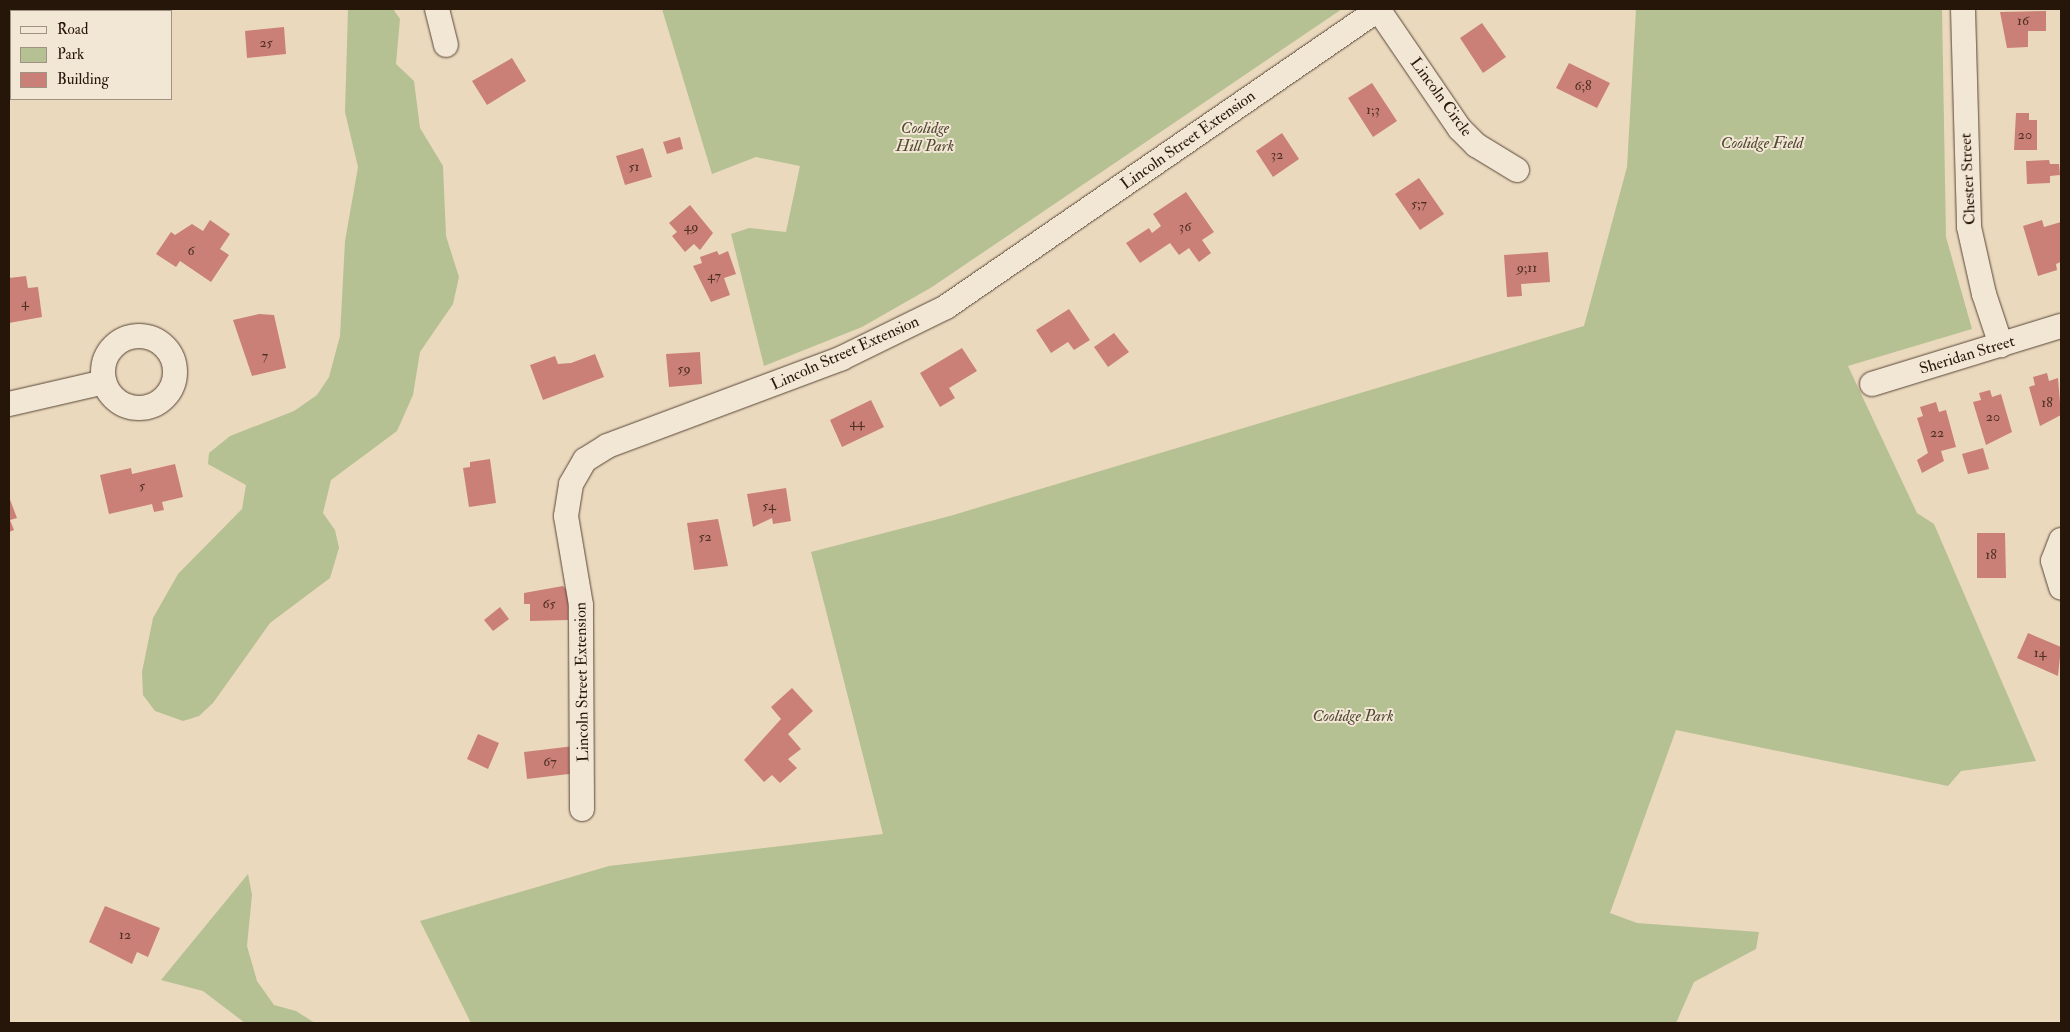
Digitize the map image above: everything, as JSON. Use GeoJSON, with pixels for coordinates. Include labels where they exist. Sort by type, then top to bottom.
{"type":"FeatureCollection","features":[{"type":"Feature","properties":{"kind":"street"},"geometry":{"type":"LineString","coordinates":[[437,9],[446,45]]}},
{"type":"Feature","properties":{"kind":"street","name":"Lincoln Circle"},"geometry":{"type":"LineString","coordinates":[[1379,9],[1460,129],[1476,145],[1517,170]]}},
{"type":"Feature","properties":{"kind":"street","name":"Lincoln Street Extension"},"geometry":{"type":"LineString","coordinates":[[582,809],[582,621],[566,516],[571,484],[585,460],[607,446],[842,358],[946,307],[1379,9]]}},
{"type":"Feature","properties":{"kind":"street","name":"Chester Street"},"geometry":{"type":"LineString","coordinates":[[1963,9],[1969,227],[1984,294],[2002,345]]}},
{"type":"Feature","properties":{"kind":"street","name":"Sheridan Street"},"geometry":{"type":"LineString","coordinates":[[1872,384],[2061,326]]}},
{"type":"Feature","properties":{"kind":"street"},"geometry":{"type":"LineString","coordinates":[[9,404],[104,382]]}},
{"type":"Feature","properties":{"kind":"street"},"geometry":{"type":"LineString","coordinates":[[2061,540],[2053,561],[2061,588]]}},
{"type":"Feature","properties":{"kind":"green space"},"geometry":{"type":"Polygon","coordinates":[[[348,9],[393,9],[400,19],[396,64],[414,81],[420,128],[443,166],[446,236],[459,277],[453,304],[420,352],[413,395],[397,431],[331,480],[323,513],[335,530],[339,548],[330,578],[270,623],[213,703],[199,716],[183,721],[155,711],[143,695],[142,672],[153,618],[178,574],[242,509],[246,485],[208,464],[209,453],[230,436],[294,411],[317,395],[329,377],[340,336],[345,241],[358,167],[345,112],[348,9]]]}},
{"type":"Feature","properties":{"kind":"green space","name":"Coolidge Hill Park"},"geometry":{"type":"Polygon","coordinates":[[[662,9],[1342,9],[932,287],[862,327],[764,366],[731,234],[749,228],[786,232],[800,166],[756,157],[712,174],[662,9]]]}},
{"type":"Feature","properties":{"kind":"green space","name":"Coolidge Park"},"geometry":{"type":"Polygon","coordinates":[[[1636,9],[1942,9],[1946,237],[1972,329],[1848,366],[1917,513],[1934,524],[2036,761],[1961,771],[1948,786],[1676,730],[1610,913],[1637,923],[1759,932],[1756,949],[1694,982],[1676,1023],[471,1023],[420,921],[609,866],[883,834],[811,552],[950,516],[1584,326],[1627,167],[1636,9]]]}},
{"type":"Feature","properties":{"kind":"green space"},"geometry":{"type":"Polygon","coordinates":[[[248,874],[252,895],[247,946],[257,981],[274,1005],[296,1011],[315,1023],[245,1023],[203,991],[161,980],[248,874]]]}},
{"type":"Feature","properties":{"kind":"building"},"geometry":{"type":"Polygon","coordinates":[[[2046,11],[2046,31],[2028,31],[2028,47],[2007,48],[2000,12],[2046,11]]]}},
{"type":"Feature","properties":{"kind":"building"},"geometry":{"type":"Polygon","coordinates":[[[1482,23],[1506,57],[1483,73],[1460,38],[1482,23]]]}},
{"type":"Feature","properties":{"kind":"building"},"geometry":{"type":"Polygon","coordinates":[[[284,27],[286,54],[247,58],[245,31],[284,27]]]}},
{"type":"Feature","properties":{"kind":"building"},"geometry":{"type":"Polygon","coordinates":[[[512,58],[526,81],[487,105],[472,81],[512,58]]]}},
{"type":"Feature","properties":{"kind":"building"},"geometry":{"type":"Polygon","coordinates":[[[1569,63],[1610,83],[1597,108],[1556,88],[1569,63]]]}},
{"type":"Feature","properties":{"kind":"building"},"geometry":{"type":"Polygon","coordinates":[[[1372,83],[1397,121],[1373,137],[1348,98],[1372,83]]]}},
{"type":"Feature","properties":{"kind":"building"},"geometry":{"type":"Polygon","coordinates":[[[2016,113],[2029,113],[2029,120],[2037,120],[2037,150],[2014,150],[2016,113]]]}},
{"type":"Feature","properties":{"kind":"building"},"geometry":{"type":"Polygon","coordinates":[[[1282,133],[1299,159],[1273,177],[1256,151],[1282,133]]]}},
{"type":"Feature","properties":{"kind":"building"},"geometry":{"type":"Polygon","coordinates":[[[680,137],[683,149],[667,154],[663,142],[680,137]]]}},
{"type":"Feature","properties":{"kind":"building"},"geometry":{"type":"Polygon","coordinates":[[[643,148],[652,177],[625,185],[616,156],[643,148]]]}},
{"type":"Feature","properties":{"kind":"building"},"geometry":{"type":"Polygon","coordinates":[[[2049,160],[2050,164],[2059,164],[2060,175],[2050,176],[2050,183],[2027,184],[2026,161],[2049,160]]]}},
{"type":"Feature","properties":{"kind":"building"},"geometry":{"type":"Polygon","coordinates":[[[1419,178],[1444,214],[1420,230],[1395,194],[1419,178]]]}},
{"type":"Feature","properties":{"kind":"building"},"geometry":{"type":"Polygon","coordinates":[[[1186,192],[1214,232],[1202,240],[1211,253],[1199,262],[1189,248],[1179,255],[1170,243],[1140,263],[1126,243],[1149,228],[1152,233],[1161,226],[1153,214],[1186,192]]]}},
{"type":"Feature","properties":{"kind":"building"},"geometry":{"type":"Polygon","coordinates":[[[690,205],[713,233],[700,250],[694,244],[685,252],[672,236],[677,232],[669,223],[690,205]]]}},
{"type":"Feature","properties":{"kind":"building"},"geometry":{"type":"Polygon","coordinates":[[[210,220],[230,234],[220,249],[229,255],[211,282],[180,261],[176,267],[156,254],[171,232],[175,235],[192,224],[203,231],[210,220]]]}},
{"type":"Feature","properties":{"kind":"building"},"geometry":{"type":"Polygon","coordinates":[[[2042,220],[2044,227],[2061,222],[2061,262],[2056,264],[2057,270],[2038,276],[2023,226],[2042,220]]]}},
{"type":"Feature","properties":{"kind":"building"},"geometry":{"type":"Polygon","coordinates":[[[717,251],[719,255],[728,251],[736,274],[724,278],[730,295],[711,302],[693,266],[702,263],[700,257],[717,251]]]}},
{"type":"Feature","properties":{"kind":"building"},"geometry":{"type":"Polygon","coordinates":[[[1548,252],[1550,282],[1521,284],[1522,296],[1507,297],[1504,255],[1548,252]]]}},
{"type":"Feature","properties":{"kind":"building"},"geometry":{"type":"Polygon","coordinates":[[[26,276],[28,288],[38,287],[42,317],[9,323],[9,278],[26,276]]]}},
{"type":"Feature","properties":{"kind":"building"},"geometry":{"type":"Polygon","coordinates":[[[1069,309],[1090,340],[1074,350],[1068,342],[1051,353],[1036,330],[1069,309]]]}},
{"type":"Feature","properties":{"kind":"building"},"geometry":{"type":"Polygon","coordinates":[[[259,314],[274,315],[286,368],[252,376],[233,320],[259,314]]]}},
{"type":"Feature","properties":{"kind":"building"},"geometry":{"type":"Polygon","coordinates":[[[1114,333],[1129,352],[1108,367],[1094,347],[1114,333]]]}},
{"type":"Feature","properties":{"kind":"building"},"geometry":{"type":"Polygon","coordinates":[[[962,348],[977,371],[949,388],[955,398],[940,407],[920,373],[962,348]]]}},
{"type":"Feature","properties":{"kind":"building"},"geometry":{"type":"Polygon","coordinates":[[[700,352],[702,384],[669,387],[666,354],[700,352]]]}},
{"type":"Feature","properties":{"kind":"building"},"geometry":{"type":"Polygon","coordinates":[[[595,354],[604,377],[543,400],[530,365],[555,356],[558,364],[571,363],[595,354]]]}},
{"type":"Feature","properties":{"kind":"building"},"geometry":{"type":"Polygon","coordinates":[[[2047,373],[2049,381],[2058,378],[2061,415],[2040,426],[2029,387],[2035,385],[2033,377],[2047,373]]]}},
{"type":"Feature","properties":{"kind":"building"},"geometry":{"type":"Polygon","coordinates":[[[1990,390],[1992,397],[2001,394],[2012,432],[1986,445],[1973,402],[1981,400],[1979,393],[1990,390]]]}},
{"type":"Feature","properties":{"kind":"building"},"geometry":{"type":"Polygon","coordinates":[[[871,400],[884,427],[842,447],[830,420],[871,400]]]}},
{"type":"Feature","properties":{"kind":"building"},"geometry":{"type":"Polygon","coordinates":[[[1936,402],[1939,412],[1946,410],[1956,447],[1941,451],[1944,461],[1922,473],[1917,460],[1928,453],[1917,418],[1923,416],[1920,407],[1936,402]]]}},
{"type":"Feature","properties":{"kind":"building"},"geometry":{"type":"Polygon","coordinates":[[[1983,448],[1989,469],[1968,474],[1962,454],[1983,448]]]}},
{"type":"Feature","properties":{"kind":"building"},"geometry":{"type":"Polygon","coordinates":[[[490,459],[496,503],[469,507],[463,468],[470,467],[470,462],[490,459]]]}},
{"type":"Feature","properties":{"kind":"building"},"geometry":{"type":"Polygon","coordinates":[[[175,464],[183,497],[162,502],[164,510],[154,512],[152,504],[109,514],[100,475],[131,468],[132,474],[175,464]]]}},
{"type":"Feature","properties":{"kind":"building"},"geometry":{"type":"Polygon","coordinates":[[[786,488],[791,521],[773,524],[772,518],[753,527],[747,494],[786,488]]]}},
{"type":"Feature","properties":{"kind":"building"},"geometry":{"type":"Polygon","coordinates":[[[9,497],[17,518],[10,520],[14,530],[9,532],[9,497]]]}},
{"type":"Feature","properties":{"kind":"building"},"geometry":{"type":"Polygon","coordinates":[[[718,519],[728,566],[694,570],[687,523],[718,519]]]}},
{"type":"Feature","properties":{"kind":"building"},"geometry":{"type":"Polygon","coordinates":[[[1977,533],[2005,533],[2006,578],[1977,578],[1977,533]]]}},
{"type":"Feature","properties":{"kind":"building"},"geometry":{"type":"Polygon","coordinates":[[[563,586],[568,591],[568,620],[530,621],[530,604],[524,604],[524,593],[563,586]]]}},
{"type":"Feature","properties":{"kind":"building"},"geometry":{"type":"Polygon","coordinates":[[[500,607],[509,619],[493,631],[484,620],[500,607]]]}},
{"type":"Feature","properties":{"kind":"building"},"geometry":{"type":"Polygon","coordinates":[[[2028,633],[2061,647],[2058,676],[2017,658],[2028,633]]]}},
{"type":"Feature","properties":{"kind":"building"},"geometry":{"type":"Polygon","coordinates":[[[792,688],[813,711],[788,734],[801,749],[788,759],[797,768],[780,783],[772,775],[764,782],[744,760],[781,719],[771,707],[792,688]]]}},
{"type":"Feature","properties":{"kind":"building"},"geometry":{"type":"Polygon","coordinates":[[[478,734],[499,743],[488,769],[467,759],[478,734]]]}},
{"type":"Feature","properties":{"kind":"building"},"geometry":{"type":"Polygon","coordinates":[[[574,746],[577,773],[527,779],[524,752],[574,746]]]}},
{"type":"Feature","properties":{"kind":"building"},"geometry":{"type":"Polygon","coordinates":[[[105,906],[160,928],[148,957],[137,952],[132,964],[89,942],[105,906]]]}},
{"type":"Feature","properties":{"kind":"park label","name":"Coolidge Field"},"geometry":{"type":"Point","coordinates":[1762,143]}}]}
